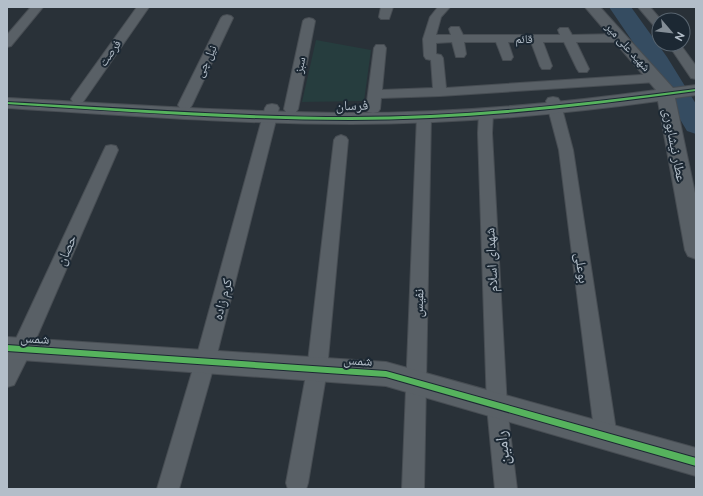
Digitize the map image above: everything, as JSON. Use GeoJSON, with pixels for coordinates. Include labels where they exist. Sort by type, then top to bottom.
{"type":"FeatureCollection","features":[{"type":"Feature","properties":{"kind":"street"},"geometry":{"type":"LineString","coordinates":[[7,43],[37,7]]}},
{"type":"Feature","properties":{"kind":"street","name":"فرصت"},"geometry":{"type":"LineString","coordinates":[[78,99],[143,7]]}},
{"type":"Feature","properties":{"kind":"street"},"geometry":{"type":"LineString","coordinates":[[440,92],[437,58],[430,56],[429,39],[432,26],[440,10],[444,7]]}},
{"type":"Feature","properties":{"kind":"street","name":"شهید علی میر"},"geometry":{"type":"LineString","coordinates":[[592,7],[662,87]]}},
{"type":"Feature","properties":{"kind":"street"},"geometry":{"type":"LineString","coordinates":[[644,7],[651,15]]}},
{"type":"Feature","properties":{"kind":"street","name":"نیل چی"},"geometry":{"type":"LineString","coordinates":[[186,104],[227,18]]}},
{"type":"Feature","properties":{"kind":"street","name":"سبز"},"geometry":{"type":"LineString","coordinates":[[291,109],[309,21]]}},
{"type":"Feature","properties":{"kind":"street"},"geometry":{"type":"LineString","coordinates":[[456,34],[460,54]]}},
{"type":"Feature","properties":{"kind":"street","name":"قائم"},"geometry":{"type":"LineString","coordinates":[[429,39],[456,34],[501,39],[536,38],[566,34],[620,38]]}},
{"type":"Feature","properties":{"kind":"street"},"geometry":{"type":"LineString","coordinates":[[566,34],[583,69]]}},
{"type":"Feature","properties":{"kind":"street"},"geometry":{"type":"LineString","coordinates":[[536,38],[546,66]]}},
{"type":"Feature","properties":{"kind":"street"},"geometry":{"type":"LineString","coordinates":[[501,39],[507,57]]}},
{"type":"Feature","properties":{"kind":"street"},"geometry":{"type":"LineString","coordinates":[[380,48],[374,101],[440,92],[494,82],[662,87]]}},
{"type":"Feature","properties":{"kind":"street"},"geometry":{"type":"LineString","coordinates":[[679,52],[696,83]]}},
{"type":"Feature","properties":{"kind":"street","name":"فرسان"},"geometry":{"type":"LineString","coordinates":[[7,96],[186,104],[303,118],[424,116],[486,113],[554,105],[662,87],[696,83]]}},
{"type":"Feature","properties":{"kind":"street","name":"عطار نیشابوری"},"geometry":{"type":"LineString","coordinates":[[662,87],[696,250]]}},
{"type":"Feature","properties":{"kind":"street","name":"فرسان"},"geometry":{"type":"LineString","coordinates":[[7,103],[271,113],[291,109],[374,101],[424,108],[554,105]]}},
{"type":"Feature","properties":{"kind":"street","name":"بوعلی"},"geometry":{"type":"LineString","coordinates":[[554,105],[566,150],[606,437]]}},
{"type":"Feature","properties":{"kind":"street","name":"کرم زاده"},"geometry":{"type":"LineString","coordinates":[[168,489],[206,362],[271,113]]}},
{"type":"Feature","properties":{"kind":"street","name":"شهدای اسلام"},"geometry":{"type":"LineString","coordinates":[[486,113],[485,141],[497,407]]}},
{"type":"Feature","properties":{"kind":"street","name":"نفیس"},"geometry":{"type":"LineString","coordinates":[[412,489],[424,116]]}},
{"type":"Feature","properties":{"kind":"street"},"geometry":{"type":"LineString","coordinates":[[297,484],[317,370],[341,140]]}},
{"type":"Feature","properties":{"kind":"street","name":"حصان"},"geometry":{"type":"LineString","coordinates":[[7,378],[14,349],[111,150]]}},
{"type":"Feature","properties":{"kind":"street","name":"شمس"},"geometry":{"type":"LineString","coordinates":[[14,349],[386,374],[497,407],[696,462]]}},
{"type":"Feature","properties":{"kind":"street","name":"رامین"},"geometry":{"type":"LineString","coordinates":[[497,407],[506,489]]}},
{"type":"Feature","properties":{"kind":"green space"},"geometry":{"type":"Polygon","coordinates":[[[316,40],[371,50],[364,101],[302,102],[316,40]]]}},
{"type":"Feature","properties":{"kind":"waterway"},"geometry":{"type":"LineString","coordinates":[[620,7],[655,57],[696,125]]}},
{"type":"Feature","properties":{"kind":"cycle path"},"geometry":{"type":"LineString","coordinates":[[7,103],[265,117],[401,118],[549,108],[696,90]]}},
{"type":"Feature","properties":{"kind":"cycle path"},"geometry":{"type":"LineString","coordinates":[[7,348],[386,374],[696,462]]}}]}
